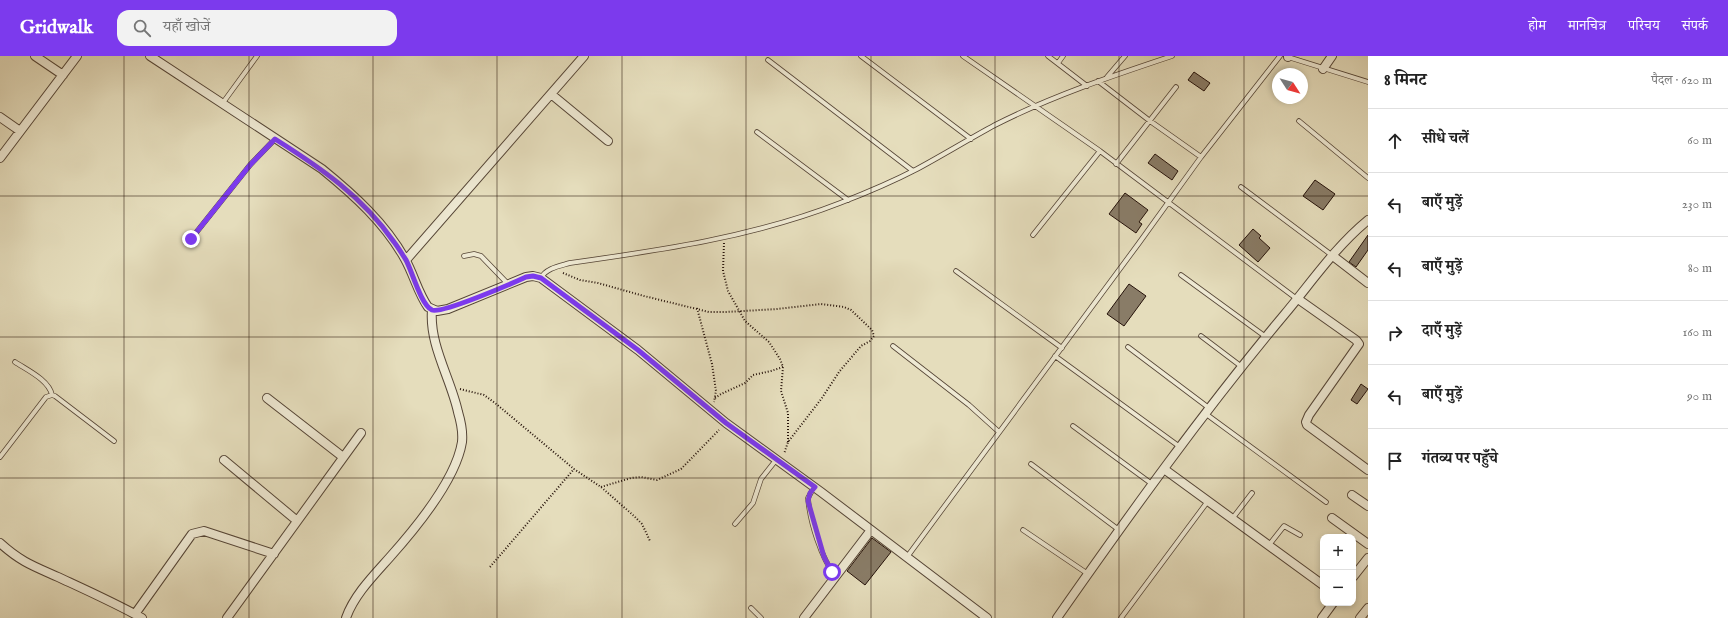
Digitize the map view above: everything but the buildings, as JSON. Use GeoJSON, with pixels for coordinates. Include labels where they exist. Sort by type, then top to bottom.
{"type":"FeatureCollection","features":[{"type":"Feature","properties":{"kind":"street"},"geometry":{"type":"LineString","coordinates":[[35,56],[63,75]]}},
{"type":"Feature","properties":{"kind":"street"},"geometry":{"type":"LineString","coordinates":[[0,158],[77,56]]}},
{"type":"Feature","properties":{"kind":"street"},"geometry":{"type":"LineString","coordinates":[[150,56],[322,169],[348,191],[375,217],[406,260],[425,303],[432,310],[437,311],[448,308],[526,277],[533,276],[541,278],[638,350],[726,423],[815,487],[987,618]]}},
{"type":"Feature","properties":{"kind":"street"},"geometry":{"type":"LineString","coordinates":[[406,260],[584,56]]}},
{"type":"Feature","properties":{"kind":"street"},"geometry":{"type":"LineString","coordinates":[[1323,69],[1332,56]]}},
{"type":"Feature","properties":{"kind":"street"},"geometry":{"type":"LineString","coordinates":[[551,94],[608,141]]}},
{"type":"Feature","properties":{"kind":"street"},"geometry":{"type":"LineString","coordinates":[[0,117],[20,131]]}},
{"type":"Feature","properties":{"kind":"street"},"geometry":{"type":"LineString","coordinates":[[1057,618],[1164,468],[1242,367],[1332,256],[1368,220]]}},
{"type":"Feature","properties":{"kind":"street"},"geometry":{"type":"LineString","coordinates":[[1332,256],[1368,283]]}},
{"type":"Feature","properties":{"kind":"street"},"geometry":{"type":"LineString","coordinates":[[1298,299],[1356,340],[1358,344],[1309,415],[1306,422],[1307,425],[1368,470]]}},
{"type":"Feature","properties":{"kind":"street"},"geometry":{"type":"LineString","coordinates":[[346,618],[350,608],[365,587],[440,492],[453,471],[462,441],[462,432],[451,386],[435,342],[432,310]]}},
{"type":"Feature","properties":{"kind":"street"},"geometry":{"type":"LineString","coordinates":[[267,398],[343,457]]}},
{"type":"Feature","properties":{"kind":"street"},"geometry":{"type":"LineString","coordinates":[[227,618],[274,554],[296,520],[361,433]]}},
{"type":"Feature","properties":{"kind":"street"},"geometry":{"type":"LineString","coordinates":[[224,460],[296,520]]}},
{"type":"Feature","properties":{"kind":"street"},"geometry":{"type":"LineString","coordinates":[[1164,468],[1320,583]]}},
{"type":"Feature","properties":{"kind":"street"},"geometry":{"type":"LineString","coordinates":[[1352,495],[1368,506]]}},
{"type":"Feature","properties":{"kind":"street"},"geometry":{"type":"LineString","coordinates":[[1332,518],[1368,544]]}},
{"type":"Feature","properties":{"kind":"street"},"geometry":{"type":"LineString","coordinates":[[804,618],[871,530]]}},
{"type":"Feature","properties":{"kind":"street"},"geometry":{"type":"LineString","coordinates":[[0,543],[18,559],[31,566],[139,616],[192,534],[204,531],[274,554]]}},
{"type":"Feature","properties":{"kind":"street"},"geometry":{"type":"LineString","coordinates":[[1356,573],[1368,558]]}},
{"type":"Feature","properties":{"kind":"street"},"geometry":{"type":"LineString","coordinates":[[1322,618],[1331,606]]}},
{"type":"Feature","properties":{"kind":"street"},"geometry":{"type":"LineString","coordinates":[[1360,618],[1368,608]]}},
{"type":"Feature","properties":{"kind":"lane"},"geometry":{"type":"LineString","coordinates":[[222,104],[257,56]]}},
{"type":"Feature","properties":{"kind":"lane"},"geometry":{"type":"LineString","coordinates":[[861,56],[971,139]]}},
{"type":"Feature","properties":{"kind":"lane"},"geometry":{"type":"LineString","coordinates":[[963,56],[1100,151],[1298,299]]}},
{"type":"Feature","properties":{"kind":"lane"},"geometry":{"type":"LineString","coordinates":[[1048,56],[1087,86]]}},
{"type":"Feature","properties":{"kind":"lane"},"geometry":{"type":"LineString","coordinates":[[1058,63],[1063,56]]}},
{"type":"Feature","properties":{"kind":"lane"},"geometry":{"type":"LineString","coordinates":[[1107,77],[1125,56]]}},
{"type":"Feature","properties":{"kind":"lane"},"geometry":{"type":"LineString","coordinates":[[541,278],[543,273],[550,269],[570,263],[690,245],[725,238],[802,217],[848,200],[913,171],[996,125],[1035,107],[1107,77],[1172,56]]}},
{"type":"Feature","properties":{"kind":"lane"},"geometry":{"type":"LineString","coordinates":[[907,557],[1201,157],[1285,56],[1368,82]]}},
{"type":"Feature","properties":{"kind":"lane"},"geometry":{"type":"LineString","coordinates":[[768,60],[913,171]]}},
{"type":"Feature","properties":{"kind":"lane"},"geometry":{"type":"LineString","coordinates":[[1098,81],[1150,121],[1201,157]]}},
{"type":"Feature","properties":{"kind":"lane"},"geometry":{"type":"LineString","coordinates":[[1116,164],[1176,88]]}},
{"type":"Feature","properties":{"kind":"lane"},"geometry":{"type":"LineString","coordinates":[[1299,122],[1368,178]]}},
{"type":"Feature","properties":{"kind":"lane"},"geometry":{"type":"LineString","coordinates":[[757,132],[848,200]]}},
{"type":"Feature","properties":{"kind":"lane"},"geometry":{"type":"LineString","coordinates":[[191,239],[250,165],[275,139]]}},
{"type":"Feature","properties":{"kind":"lane"},"geometry":{"type":"LineString","coordinates":[[1033,235],[1100,151]]}},
{"type":"Feature","properties":{"kind":"lane"},"geometry":{"type":"LineString","coordinates":[[1241,187],[1332,256]]}},
{"type":"Feature","properties":{"kind":"lane"},"geometry":{"type":"LineString","coordinates":[[464,256],[474,254],[481,256],[508,284]]}},
{"type":"Feature","properties":{"kind":"lane"},"geometry":{"type":"LineString","coordinates":[[956,271],[1062,348]]}},
{"type":"Feature","properties":{"kind":"lane"},"geometry":{"type":"LineString","coordinates":[[1181,275],[1266,337]]}},
{"type":"Feature","properties":{"kind":"lane"},"geometry":{"type":"LineString","coordinates":[[1201,336],[1242,367]]}},
{"type":"Feature","properties":{"kind":"lane"},"geometry":{"type":"LineString","coordinates":[[893,346],[969,405],[999,432]]}},
{"type":"Feature","properties":{"kind":"lane"},"geometry":{"type":"LineString","coordinates":[[1128,347],[1326,502]]}},
{"type":"Feature","properties":{"kind":"lane"},"geometry":{"type":"LineString","coordinates":[[1055,356],[1180,447]]}},
{"type":"Feature","properties":{"kind":"lane"},"geometry":{"type":"LineString","coordinates":[[15,362],[44,382],[51,390],[52,395],[114,441]]}},
{"type":"Feature","properties":{"kind":"lane"},"geometry":{"type":"LineString","coordinates":[[0,457],[46,397],[52,395]]}},
{"type":"Feature","properties":{"kind":"lane"},"geometry":{"type":"LineString","coordinates":[[1073,426],[1152,485]]}},
{"type":"Feature","properties":{"kind":"lane"},"geometry":{"type":"LineString","coordinates":[[735,524],[753,503],[761,479],[779,462]]}},
{"type":"Feature","properties":{"kind":"lane"},"geometry":{"type":"LineString","coordinates":[[1031,464],[1119,530]]}},
{"type":"Feature","properties":{"kind":"lane"},"geometry":{"type":"LineString","coordinates":[[815,487],[808,498],[813,520],[824,557],[836,577]]}},
{"type":"Feature","properties":{"kind":"lane"},"geometry":{"type":"LineString","coordinates":[[1232,519],[1252,493]]}},
{"type":"Feature","properties":{"kind":"lane"},"geometry":{"type":"LineString","coordinates":[[1121,618],[1208,501]]}},
{"type":"Feature","properties":{"kind":"lane"},"geometry":{"type":"LineString","coordinates":[[1269,546],[1284,526],[1300,535]]}},
{"type":"Feature","properties":{"kind":"lane"},"geometry":{"type":"LineString","coordinates":[[1023,530],[1088,574]]}},
{"type":"Feature","properties":{"kind":"lane"},"geometry":{"type":"LineString","coordinates":[[751,608],[761,618]]}},
{"type":"Feature","properties":{"kind":"path"},"geometry":{"type":"LineString","coordinates":[[725,238],[723,260],[724,280],[739,312],[745,321],[769,342],[780,358],[782,367],[781,392],[788,413],[788,442]]}},
{"type":"Feature","properties":{"kind":"path"},"geometry":{"type":"LineString","coordinates":[[550,269],[557,270],[580,280],[598,283],[709,312],[739,312],[814,305],[834,305],[851,310],[874,333],[874,336],[870,341],[861,346],[839,372],[822,398],[788,442],[779,462]]}},
{"type":"Feature","properties":{"kind":"path"},"geometry":{"type":"LineString","coordinates":[[697,308],[712,364],[715,398],[711,409]]}},
{"type":"Feature","properties":{"kind":"path"},"geometry":{"type":"LineString","coordinates":[[715,398],[745,383],[753,375],[782,367]]}},
{"type":"Feature","properties":{"kind":"path"},"geometry":{"type":"LineString","coordinates":[[451,386],[484,395],[496,403],[574,469],[601,487],[638,520],[650,541]]}},
{"type":"Feature","properties":{"kind":"path"},"geometry":{"type":"LineString","coordinates":[[601,487],[631,478],[641,477],[657,480],[681,469],[726,423]]}},
{"type":"Feature","properties":{"kind":"path"},"geometry":{"type":"LineString","coordinates":[[490,568],[574,469]]}},
{"type":"Feature","properties":{"kind":"route"},"geometry":{"type":"LineString","coordinates":[[191,239],[233,185],[262,151],[275,139],[322,169],[375,217],[406,260],[425,303],[432,310],[437,311],[453,307],[526,277],[533,276],[541,278],[638,350],[726,423],[815,487],[810,493],[808,501],[816,534],[824,557],[832,572]]}}]}
